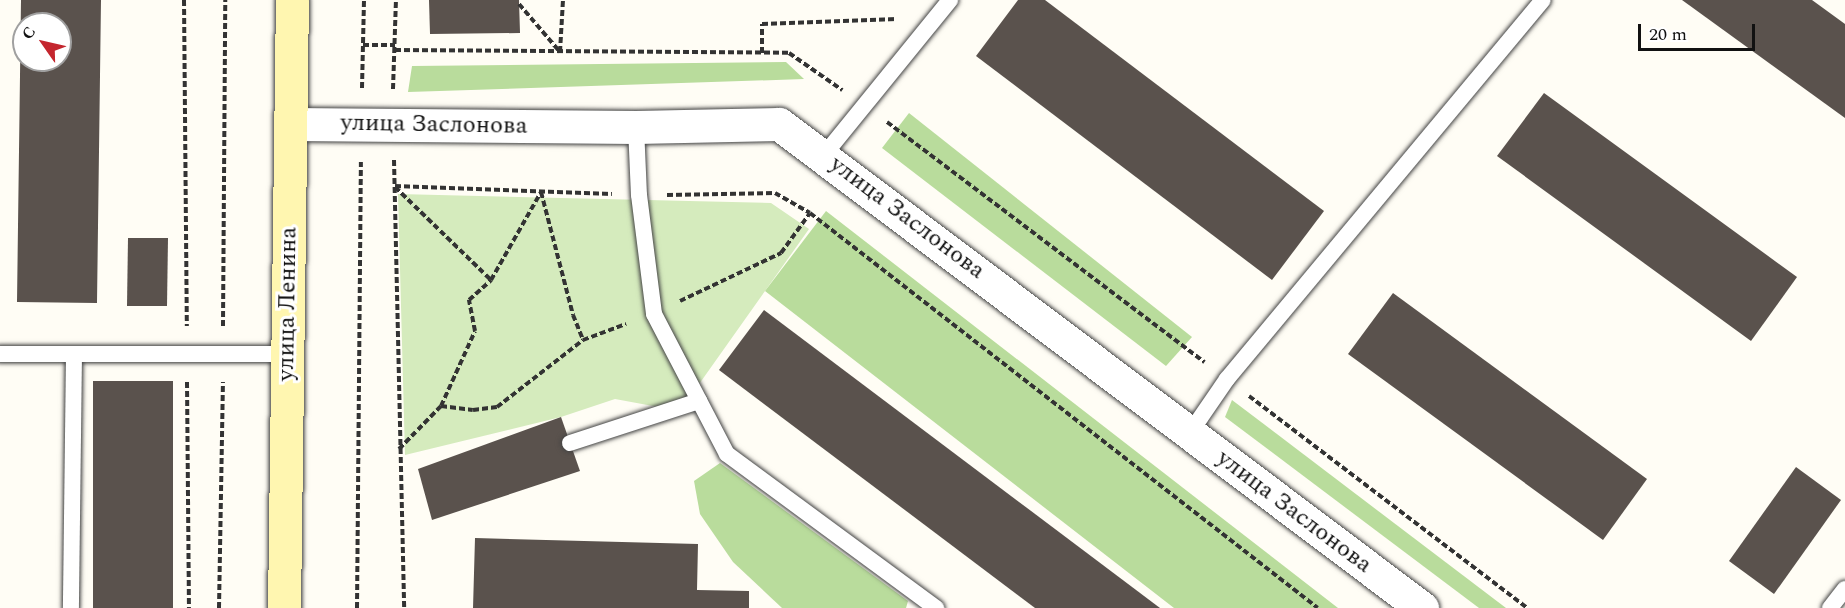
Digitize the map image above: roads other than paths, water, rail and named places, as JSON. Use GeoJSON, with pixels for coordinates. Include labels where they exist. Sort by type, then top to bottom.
{"type":"FeatureCollection","features":[{"type":"Feature","properties":{"kind":"main road","name":"улица Ленина"},"geometry":{"type":"LineString","coordinates":[[284,608],[292,0]]}},
{"type":"Feature","properties":{"kind":"street","name":"улица Заслонова"},"geometry":{"type":"LineString","coordinates":[[292,124],[636,127],[779,124],[824,155],[1422,608]]}},
{"type":"Feature","properties":{"kind":"lane"},"geometry":{"type":"LineString","coordinates":[[824,155],[950,0]]}},
{"type":"Feature","properties":{"kind":"lane"},"geometry":{"type":"LineString","coordinates":[[1190,433],[1227,379],[1543,0]]}},
{"type":"Feature","properties":{"kind":"lane"},"geometry":{"type":"LineString","coordinates":[[636,127],[639,195],[654,314],[727,454],[936,608]]}},
{"type":"Feature","properties":{"kind":"lane"},"geometry":{"type":"LineString","coordinates":[[0,354],[286,354]]}},
{"type":"Feature","properties":{"kind":"lane"},"geometry":{"type":"LineString","coordinates":[[71,608],[74,354]]}},
{"type":"Feature","properties":{"kind":"lane"},"geometry":{"type":"LineString","coordinates":[[570,443],[699,401]]}},
{"type":"Feature","properties":{"kind":"lane"},"geometry":{"type":"LineString","coordinates":[[1830,608],[1845,589]]}}]}
